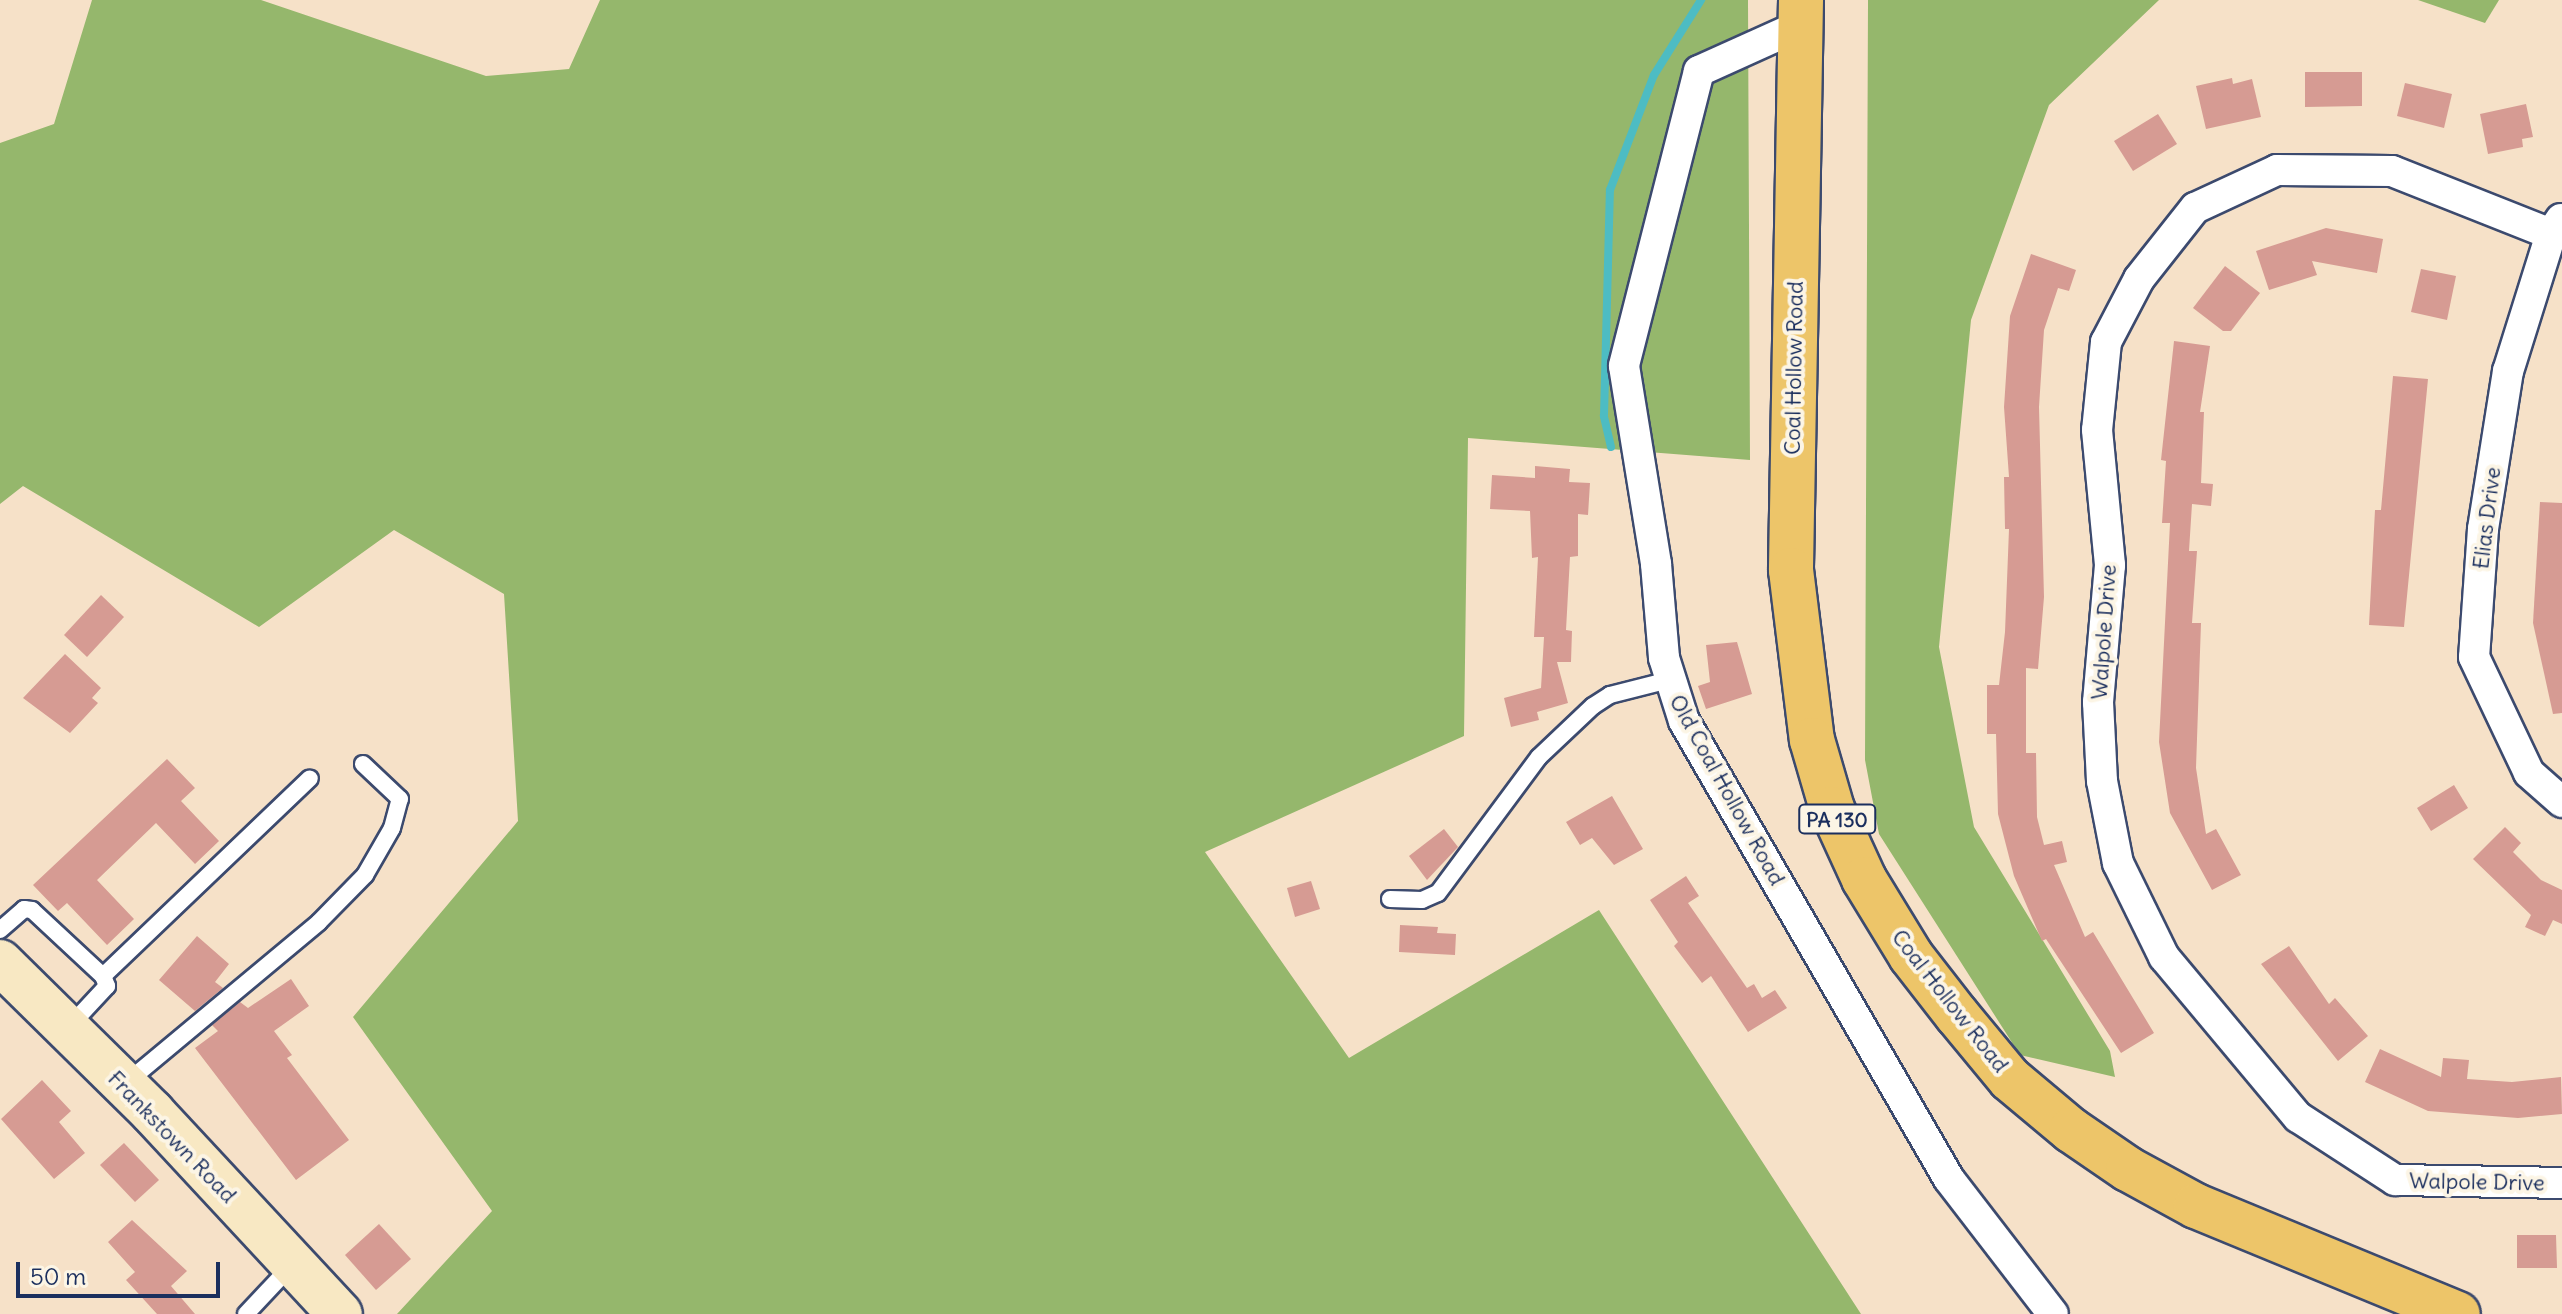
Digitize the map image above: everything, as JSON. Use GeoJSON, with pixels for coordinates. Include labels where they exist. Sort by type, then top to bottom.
{"type":"FeatureCollection","features":[{"type":"Feature","properties":{"kind":"main road","name":"Coal Hollow Road"},"geometry":{"type":"LineString","coordinates":[[1801,12],[1791,464],[1794,611],[1812,740],[1832,809],[1864,879],[1911,956],[1957,1015],[2010,1079],[2071,1130],[2128,1169],[2196,1206],[2458,1314]]}},
{"type":"Feature","properties":{"kind":"main road","name":"Frankstown Road"},"geometry":{"type":"LineString","coordinates":[[0,962],[340,1314]]}},
{"type":"Feature","properties":{"kind":"street","name":"Old Coal Hollow Road"},"geometry":{"type":"LineString","coordinates":[[1801,12],[1699,71],[1624,366],[1669,680],[1684,721],[1949,1179],[2053,1314]]}},
{"type":"Feature","properties":{"kind":"street","name":"Walpole Drive"},"geometry":{"type":"LineString","coordinates":[[2556,226],[2392,171],[2277,170],[2195,208],[2139,279],[2106,342],[2097,430],[2110,565],[2098,702],[2102,781],[2124,877],[2164,957],[2298,1117],[2395,1180],[2562,1183]]}},
{"type":"Feature","properties":{"kind":"street","name":"Elias Drive"},"geometry":{"type":"LineString","coordinates":[[2556,226],[2508,371],[2483,529],[2474,657],[2529,773],[2562,802]]}},
{"type":"Feature","properties":{"kind":"lane"},"geometry":{"type":"LineString","coordinates":[[1390,899],[1422,900],[1438,893],[1539,757],[1593,706],[1610,695],[1669,680]]}},
{"type":"Feature","properties":{"kind":"lane"},"geometry":{"type":"LineString","coordinates":[[122,1086],[319,922],[365,875],[392,828],[400,799],[363,764]]}},
{"type":"Feature","properties":{"kind":"lane"},"geometry":{"type":"LineString","coordinates":[[103,976],[310,778]]}},
{"type":"Feature","properties":{"kind":"lane"},"geometry":{"type":"LineString","coordinates":[[0,930],[24,909],[32,910],[103,976],[107,986],[67,1030]]}},
{"type":"Feature","properties":{"kind":"lane"},"geometry":{"type":"LineString","coordinates":[[246,1314],[293,1264]]}},
{"type":"Feature","properties":{"kind":"green space"},"geometry":{"type":"Polygon","coordinates":[[[92,0],[261,0],[486,76],[569,69],[600,0],[1748,0],[1750,460],[1468,438],[1464,736],[1205,852],[1349,1058],[1599,910],[1861,1314],[397,1314],[492,1211],[353,1017],[518,821],[504,594],[394,530],[259,627],[23,486],[0,504],[0,143],[54,124],[92,0]]]}},
{"type":"Feature","properties":{"kind":"green space"},"geometry":{"type":"Polygon","coordinates":[[[1868,0],[2159,0],[2049,105],[1971,320],[1939,647],[1974,827],[2110,1051],[2115,1077],[2020,1055],[1879,834],[1865,760],[1868,0]]]}},
{"type":"Feature","properties":{"kind":"green space"},"geometry":{"type":"Polygon","coordinates":[[[2418,0],[2499,0],[2485,23],[2418,0]]]}},
{"type":"Feature","properties":{"kind":"building"},"geometry":{"type":"Polygon","coordinates":[[[2305,72],[2362,72],[2362,106],[2305,107],[2305,72]]]}},
{"type":"Feature","properties":{"kind":"building"},"geometry":{"type":"Polygon","coordinates":[[[2232,78],[2233,84],[2252,79],[2261,117],[2206,129],[2196,86],[2232,78]]]}},
{"type":"Feature","properties":{"kind":"building"},"geometry":{"type":"Polygon","coordinates":[[[2405,83],[2452,94],[2444,128],[2397,116],[2405,83]]]}},
{"type":"Feature","properties":{"kind":"building"},"geometry":{"type":"Polygon","coordinates":[[[2526,104],[2533,137],[2522,139],[2523,147],[2488,154],[2480,114],[2526,104]]]}},
{"type":"Feature","properties":{"kind":"building"},"geometry":{"type":"Polygon","coordinates":[[[2158,114],[2177,144],[2133,171],[2114,141],[2158,114]]]}},
{"type":"Feature","properties":{"kind":"building"},"geometry":{"type":"Polygon","coordinates":[[[2326,228],[2383,239],[2377,273],[2312,261],[2317,275],[2269,290],[2256,251],[2326,228]]]}},
{"type":"Feature","properties":{"kind":"building"},"geometry":{"type":"Polygon","coordinates":[[[2031,254],[2076,270],[2069,291],[2058,288],[2044,330],[2039,407],[2044,597],[2038,669],[2026,668],[2026,753],[2036,753],[2037,817],[2044,845],[2062,841],[2067,862],[2054,865],[2085,937],[2093,932],[2154,1033],[2121,1053],[2046,939],[2042,941],[2014,876],[1998,814],[1996,734],[1987,734],[1987,685],[1999,685],[2005,632],[2009,529],[2005,529],[2004,477],[2009,477],[2004,407],[2010,316],[2031,254]]]}},
{"type":"Feature","properties":{"kind":"building"},"geometry":{"type":"Polygon","coordinates":[[[2225,266],[2260,293],[2231,331],[2223,331],[2193,308],[2225,266]]]}},
{"type":"Feature","properties":{"kind":"building"},"geometry":{"type":"Polygon","coordinates":[[[2421,269],[2456,276],[2447,320],[2411,312],[2421,269]]]}},
{"type":"Feature","properties":{"kind":"building"},"geometry":{"type":"Polygon","coordinates":[[[2174,341],[2210,346],[2200,412],[2204,412],[2201,483],[2213,484],[2211,506],[2192,504],[2189,551],[2197,551],[2192,623],[2201,623],[2196,768],[2206,834],[2216,829],[2241,875],[2212,890],[2170,813],[2159,742],[2170,523],[2162,523],[2166,461],[2161,460],[2174,341]]]}},
{"type":"Feature","properties":{"kind":"building"},"geometry":{"type":"Polygon","coordinates":[[[2393,376],[2428,379],[2404,627],[2369,625],[2375,510],[2381,510],[2393,376]]]}},
{"type":"Feature","properties":{"kind":"building"},"geometry":{"type":"Polygon","coordinates":[[[1535,466],[1570,469],[1569,482],[1590,483],[1588,515],[1578,514],[1578,556],[1570,557],[1566,630],[1572,631],[1571,662],[1557,662],[1568,703],[1537,712],[1539,720],[1511,727],[1504,698],[1541,688],[1544,637],[1534,637],[1538,557],[1532,558],[1530,511],[1490,509],[1492,475],[1535,478],[1535,466]]]}},
{"type":"Feature","properties":{"kind":"building"},"geometry":{"type":"Polygon","coordinates":[[[2540,502],[2562,503],[2562,713],[2553,714],[2533,623],[2540,502]]]}},
{"type":"Feature","properties":{"kind":"building"},"geometry":{"type":"Polygon","coordinates":[[[101,595],[124,617],[87,657],[64,635],[101,595]]]}},
{"type":"Feature","properties":{"kind":"building"},"geometry":{"type":"Polygon","coordinates":[[[1737,642],[1752,694],[1706,709],[1698,686],[1710,682],[1706,645],[1737,642]]]}},
{"type":"Feature","properties":{"kind":"building"},"geometry":{"type":"Polygon","coordinates":[[[65,654],[101,688],[92,698],[98,703],[70,733],[23,698],[65,654]]]}},
{"type":"Feature","properties":{"kind":"building"},"geometry":{"type":"Polygon","coordinates":[[[167,759],[195,788],[181,801],[219,841],[195,864],[156,823],[97,880],[134,919],[107,945],[67,903],[58,911],[33,885],[167,759]]]}},
{"type":"Feature","properties":{"kind":"building"},"geometry":{"type":"Polygon","coordinates":[[[2454,785],[2468,808],[2431,831],[2417,808],[2454,785]]]}},
{"type":"Feature","properties":{"kind":"building"},"geometry":{"type":"Polygon","coordinates":[[[1612,796],[1643,849],[1614,865],[1592,838],[1580,845],[1566,822],[1612,796]]]}},
{"type":"Feature","properties":{"kind":"building"},"geometry":{"type":"Polygon","coordinates":[[[2505,827],[2521,843],[2513,852],[2541,880],[2562,890],[2562,924],[2553,920],[2545,936],[2525,927],[2531,915],[2473,859],[2505,827]]]}},
{"type":"Feature","properties":{"kind":"building"},"geometry":{"type":"Polygon","coordinates":[[[1444,829],[1458,847],[1427,880],[1409,856],[1444,829]]]}},
{"type":"Feature","properties":{"kind":"building"},"geometry":{"type":"Polygon","coordinates":[[[1686,876],[1699,896],[1688,903],[1747,988],[1754,984],[1762,998],[1775,990],[1787,1008],[1748,1032],[1711,976],[1702,983],[1674,946],[1678,942],[1650,900],[1686,876]]]}},
{"type":"Feature","properties":{"kind":"building"},"geometry":{"type":"Polygon","coordinates":[[[1311,881],[1320,909],[1295,917],[1287,888],[1311,881]]]}},
{"type":"Feature","properties":{"kind":"building"},"geometry":{"type":"Polygon","coordinates":[[[1400,925],[1438,927],[1437,933],[1456,934],[1455,955],[1399,952],[1400,925]]]}},
{"type":"Feature","properties":{"kind":"building"},"geometry":{"type":"Polygon","coordinates":[[[197,936],[229,964],[215,982],[223,988],[195,1011],[159,980],[197,936]]]}},
{"type":"Feature","properties":{"kind":"building"},"geometry":{"type":"Polygon","coordinates":[[[2289,946],[2329,1004],[2335,998],[2368,1036],[2338,1061],[2261,964],[2289,946]]]}},
{"type":"Feature","properties":{"kind":"building"},"geometry":{"type":"Polygon","coordinates":[[[291,979],[309,1006],[274,1031],[292,1055],[287,1058],[349,1140],[296,1180],[195,1048],[218,1031],[212,1025],[240,1002],[248,1008],[291,979]]]}},
{"type":"Feature","properties":{"kind":"building"},"geometry":{"type":"Polygon","coordinates":[[[2380,1049],[2441,1077],[2443,1058],[2469,1060],[2467,1079],[2512,1082],[2561,1077],[2562,1114],[2518,1118],[2428,1111],[2365,1082],[2380,1049]]]}},
{"type":"Feature","properties":{"kind":"building"},"geometry":{"type":"Polygon","coordinates":[[[42,1080],[71,1111],[59,1122],[85,1153],[54,1179],[1,1119],[42,1080]]]}},
{"type":"Feature","properties":{"kind":"building"},"geometry":{"type":"Polygon","coordinates":[[[124,1143],[159,1180],[135,1202],[100,1165],[124,1143]]]}},
{"type":"Feature","properties":{"kind":"building"},"geometry":{"type":"Polygon","coordinates":[[[132,1220],[187,1271],[171,1286],[195,1314],[157,1314],[126,1280],[135,1272],[108,1242],[132,1220]]]}},
{"type":"Feature","properties":{"kind":"building"},"geometry":{"type":"Polygon","coordinates":[[[379,1224],[411,1259],[376,1290],[345,1255],[379,1224]]]}},
{"type":"Feature","properties":{"kind":"building"},"geometry":{"type":"Polygon","coordinates":[[[2517,1235],[2556,1235],[2557,1268],[2517,1268],[2517,1235]]]}},
{"type":"Feature","properties":{"kind":"waterway"},"geometry":{"type":"LineString","coordinates":[[1611,447],[1604,416],[1610,190],[1654,75],[1701,0]]}}]}
